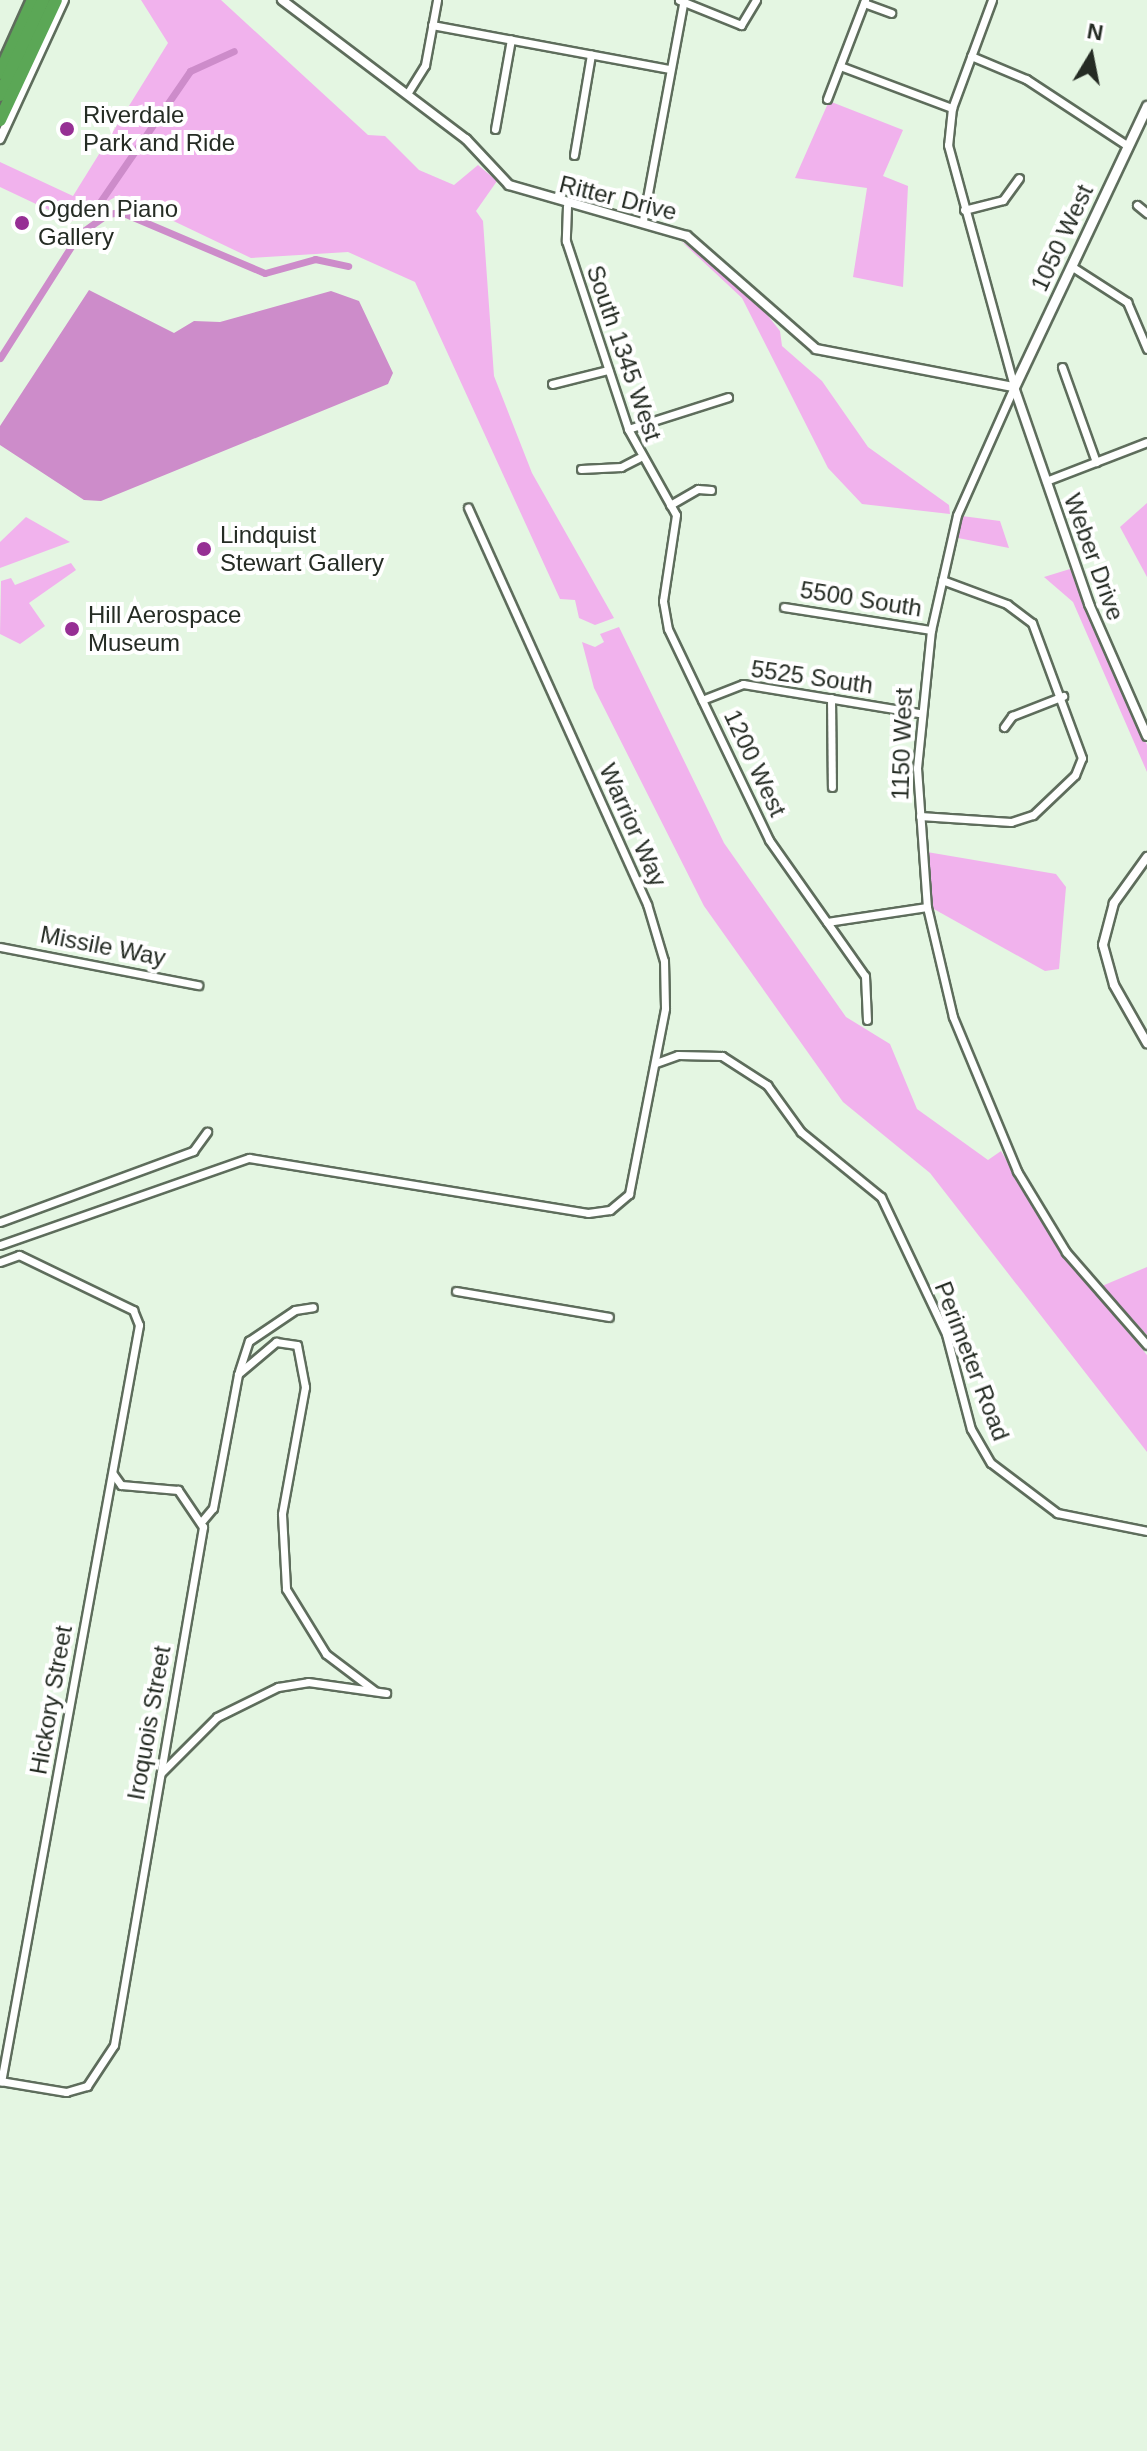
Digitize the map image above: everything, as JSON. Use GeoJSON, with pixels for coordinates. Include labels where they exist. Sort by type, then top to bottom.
{"type":"FeatureCollection","features":[{"type":"Feature","properties":{"kind":"highway"},"geometry":{"type":"LineString","coordinates":[[0,73],[33,0]]}},
{"type":"Feature","properties":{"kind":"highway"},"geometry":{"type":"LineString","coordinates":[[0,95],[43,0]]}},
{"type":"Feature","properties":{"kind":"highway"},"geometry":{"type":"LineString","coordinates":[[0,120],[56,0]]}},
{"type":"Feature","properties":{"kind":"main road","name":"1050 West"},"geometry":{"type":"LineString","coordinates":[[1014,387],[1147,106]]}},
{"type":"Feature","properties":{"kind":"street"},"geometry":{"type":"LineString","coordinates":[[0,139],[64,0]]}},
{"type":"Feature","properties":{"kind":"street","name":"Ritter Drive"},"geometry":{"type":"LineString","coordinates":[[282,0],[407,94],[509,185],[567,206],[643,220],[687,236],[740,276],[796,337],[831,356],[1014,387]]}},
{"type":"Feature","properties":{"kind":"street"},"geometry":{"type":"LineString","coordinates":[[407,94],[425,65],[437,0]]}},
{"type":"Feature","properties":{"kind":"street"},"geometry":{"type":"LineString","coordinates":[[643,220],[681,2],[741,25],[756,0]]}},
{"type":"Feature","properties":{"kind":"street"},"geometry":{"type":"LineString","coordinates":[[992,0],[952,108],[948,145],[1014,387]]}},
{"type":"Feature","properties":{"kind":"street"},"geometry":{"type":"LineString","coordinates":[[827,99],[865,1],[891,13]]}},
{"type":"Feature","properties":{"kind":"street"},"geometry":{"type":"LineString","coordinates":[[432,25],[670,69]]}},
{"type":"Feature","properties":{"kind":"street"},"geometry":{"type":"LineString","coordinates":[[495,129],[511,39]]}},
{"type":"Feature","properties":{"kind":"street"},"geometry":{"type":"LineString","coordinates":[[574,155],[591,54]]}},
{"type":"Feature","properties":{"kind":"street"},"geometry":{"type":"LineString","coordinates":[[971,56],[1026,79],[1128,146]]}},
{"type":"Feature","properties":{"kind":"street"},"geometry":{"type":"LineString","coordinates":[[840,66],[952,108]]}},
{"type":"Feature","properties":{"kind":"street"},"geometry":{"type":"LineString","coordinates":[[964,210],[1003,200],[1019,178]]}},
{"type":"Feature","properties":{"kind":"street"},"geometry":{"type":"LineString","coordinates":[[1137,205],[1147,213]]}},
{"type":"Feature","properties":{"kind":"street","name":"South 1345 West"},"geometry":{"type":"LineString","coordinates":[[567,206],[566,241],[628,429],[639,458],[670,505]]}},
{"type":"Feature","properties":{"kind":"street"},"geometry":{"type":"LineString","coordinates":[[1071,266],[1127,302],[1146,345]]}},
{"type":"Feature","properties":{"kind":"street"},"geometry":{"type":"LineString","coordinates":[[1062,367],[1096,462]]}},
{"type":"Feature","properties":{"kind":"street"},"geometry":{"type":"LineString","coordinates":[[552,384],[608,370]]}},
{"type":"Feature","properties":{"kind":"street","name":"Weber Drive"},"geometry":{"type":"LineString","coordinates":[[1014,387],[1102,639],[1147,736]]}},
{"type":"Feature","properties":{"kind":"street","name":"1150 West"},"geometry":{"type":"LineString","coordinates":[[1014,387],[957,515],[931,630],[919,713],[920,816],[927,907],[953,1017],[1017,1171],[1066,1252],[1147,1345]]}},
{"type":"Feature","properties":{"kind":"street"},"geometry":{"type":"LineString","coordinates":[[628,429],[728,397]]}},
{"type":"Feature","properties":{"kind":"street"},"geometry":{"type":"LineString","coordinates":[[1046,481],[1147,442]]}},
{"type":"Feature","properties":{"kind":"street"},"geometry":{"type":"LineString","coordinates":[[581,469],[621,467],[639,458]]}},
{"type":"Feature","properties":{"kind":"street"},"geometry":{"type":"LineString","coordinates":[[670,505],[698,489],[711,490]]}},
{"type":"Feature","properties":{"kind":"street","name":"1200 West"},"geometry":{"type":"LineString","coordinates":[[670,505],[678,527],[665,617],[769,840],[865,976],[867,1020]]}},
{"type":"Feature","properties":{"kind":"street","name":"Warrior Way"},"geometry":{"type":"LineString","coordinates":[[0,1245],[241,1158],[593,1214],[620,1203],[635,1176],[665,1008],[658,936],[468,508]]}},
{"type":"Feature","properties":{"kind":"street"},"geometry":{"type":"LineString","coordinates":[[920,816],[1011,822],[1033,815],[1075,775],[1082,758],[1063,696],[1032,623],[1007,604],[942,580]]}},
{"type":"Feature","properties":{"kind":"street","name":"5500 South"},"geometry":{"type":"LineString","coordinates":[[784,607],[931,630]]}},
{"type":"Feature","properties":{"kind":"street","name":"5525 South"},"geometry":{"type":"LineString","coordinates":[[702,700],[743,684],[919,713]]}},
{"type":"Feature","properties":{"kind":"street"},"geometry":{"type":"LineString","coordinates":[[1004,727],[1012,716],[1063,696]]}},
{"type":"Feature","properties":{"kind":"street"},"geometry":{"type":"LineString","coordinates":[[831,698],[832,787]]}},
{"type":"Feature","properties":{"kind":"street"},"geometry":{"type":"LineString","coordinates":[[1147,857],[1103,932],[1109,973],[1147,1043]]}},
{"type":"Feature","properties":{"kind":"street"},"geometry":{"type":"LineString","coordinates":[[827,922],[927,907]]}},
{"type":"Feature","properties":{"kind":"street","name":"Missile Way"},"geometry":{"type":"LineString","coordinates":[[0,947],[198,985]]}},
{"type":"Feature","properties":{"kind":"street","name":"Perimeter Road"},"geometry":{"type":"LineString","coordinates":[[656,1063],[678,1055],[722,1056],[767,1085],[801,1132],[881,1197],[946,1334],[971,1429],[991,1463],[1057,1513],[1147,1531]]}},
{"type":"Feature","properties":{"kind":"street"},"geometry":{"type":"LineString","coordinates":[[0,1222],[193,1151],[207,1132]]}},
{"type":"Feature","properties":{"kind":"street","name":"Hickory Street"},"geometry":{"type":"LineString","coordinates":[[0,1262],[19,1255],[133,1310],[139,1325],[1,2082]]}},
{"type":"Feature","properties":{"kind":"street"},"geometry":{"type":"LineString","coordinates":[[456,1291],[609,1317]]}},
{"type":"Feature","properties":{"kind":"street","name":"Iroquois Street"},"geometry":{"type":"LineString","coordinates":[[1,2082],[66,2092],[87,2086],[114,2045],[202,1521],[213,1508],[238,1374],[249,1341],[295,1310],[313,1307]]}},
{"type":"Feature","properties":{"kind":"street"},"geometry":{"type":"LineString","coordinates":[[238,1374],[276,1342],[297,1345],[305,1387],[282,1514],[286,1589],[326,1654],[375,1691]]}},
{"type":"Feature","properties":{"kind":"street"},"geometry":{"type":"LineString","coordinates":[[113,1472],[121,1485],[178,1490],[202,1521]]}},
{"type":"Feature","properties":{"kind":"street"},"geometry":{"type":"LineString","coordinates":[[161,1773],[217,1717],[257,1695],[308,1682],[386,1693]]}},
{"type":"Feature","properties":{"kind":"shaded area"},"geometry":{"type":"Polygon","coordinates":[[[141,0],[221,0],[368,135],[385,136],[419,170],[454,185],[478,165],[497,181],[476,211],[483,221],[494,376],[532,473],[614,618],[595,625],[579,618],[575,600],[560,599],[415,282],[348,252],[251,258],[119,195],[72,221],[0,187],[0,162],[73,196],[168,43],[141,0]]]}},
{"type":"Feature","properties":{"kind":"shaded area"},"geometry":{"type":"Polygon","coordinates":[[[829,101],[903,130],[883,176],[908,186],[903,287],[853,277],[867,188],[795,178],[829,101]]]}},
{"type":"Feature","properties":{"kind":"shaded area"},"geometry":{"type":"Polygon","coordinates":[[[681,241],[742,283],[780,331],[782,346],[822,381],[868,447],[949,505],[950,514],[862,504],[828,468],[742,298],[681,241]]]}},
{"type":"Feature","properties":{"kind":"shaded area"},"geometry":{"type":"Polygon","coordinates":[[[89,290],[174,333],[194,321],[220,322],[331,291],[359,301],[393,373],[388,384],[101,501],[84,500],[0,445],[0,426],[89,290]]]}},
{"type":"Feature","properties":{"kind":"shaded area"},"geometry":{"type":"Polygon","coordinates":[[[1147,503],[1147,577],[1120,527],[1147,503]]]}},
{"type":"Feature","properties":{"kind":"shaded area"},"geometry":{"type":"Polygon","coordinates":[[[962,516],[1000,521],[1009,548],[958,538],[962,516]]]}},
{"type":"Feature","properties":{"kind":"shaded area"},"geometry":{"type":"Polygon","coordinates":[[[26,517],[70,542],[0,568],[0,542],[26,517]]]}},
{"type":"Feature","properties":{"kind":"shaded area"},"geometry":{"type":"Polygon","coordinates":[[[71,563],[76,570],[29,603],[45,626],[20,644],[0,634],[1,581],[11,578],[15,585],[71,563]]]}},
{"type":"Feature","properties":{"kind":"shaded area"},"geometry":{"type":"Polygon","coordinates":[[[1070,569],[1147,745],[1147,772],[1073,602],[1044,577],[1070,569]]]}},
{"type":"Feature","properties":{"kind":"shaded area"},"geometry":{"type":"Polygon","coordinates":[[[619,627],[724,843],[846,1017],[890,1044],[917,1109],[988,1160],[1001,1151],[1061,1253],[1147,1355],[1147,1452],[930,1173],[843,1102],[704,906],[594,688],[582,642],[595,647],[604,642],[600,634],[619,627]]]}},
{"type":"Feature","properties":{"kind":"shaded area"},"geometry":{"type":"Polygon","coordinates":[[[927,852],[1056,874],[1066,887],[1059,969],[1045,971],[932,908],[927,852]]]}},
{"type":"Feature","properties":{"kind":"shaded area"},"geometry":{"type":"Polygon","coordinates":[[[1147,1267],[1147,1335],[1102,1286],[1147,1267]]]}},
{"type":"Feature","properties":{"kind":"waterway"},"geometry":{"type":"LineString","coordinates":[[100,202],[190,71],[234,51]]}},
{"type":"Feature","properties":{"kind":"waterway"},"geometry":{"type":"LineString","coordinates":[[0,358],[79,234],[108,214],[121,212],[265,273],[315,259],[348,266]]}},
{"type":"Feature","properties":{"kind":"place","name":"Riverdale Park and Ride"},"geometry":{"type":"Point","coordinates":[67,129]}},
{"type":"Feature","properties":{"kind":"place","name":"Ogden Piano Gallery"},"geometry":{"type":"Point","coordinates":[22,223]}},
{"type":"Feature","properties":{"kind":"place","name":"Lindquist Stewart Gallery"},"geometry":{"type":"Point","coordinates":[204,549]}},
{"type":"Feature","properties":{"kind":"place","name":"Hill Aerospace Museum"},"geometry":{"type":"Point","coordinates":[72,629]}}]}
